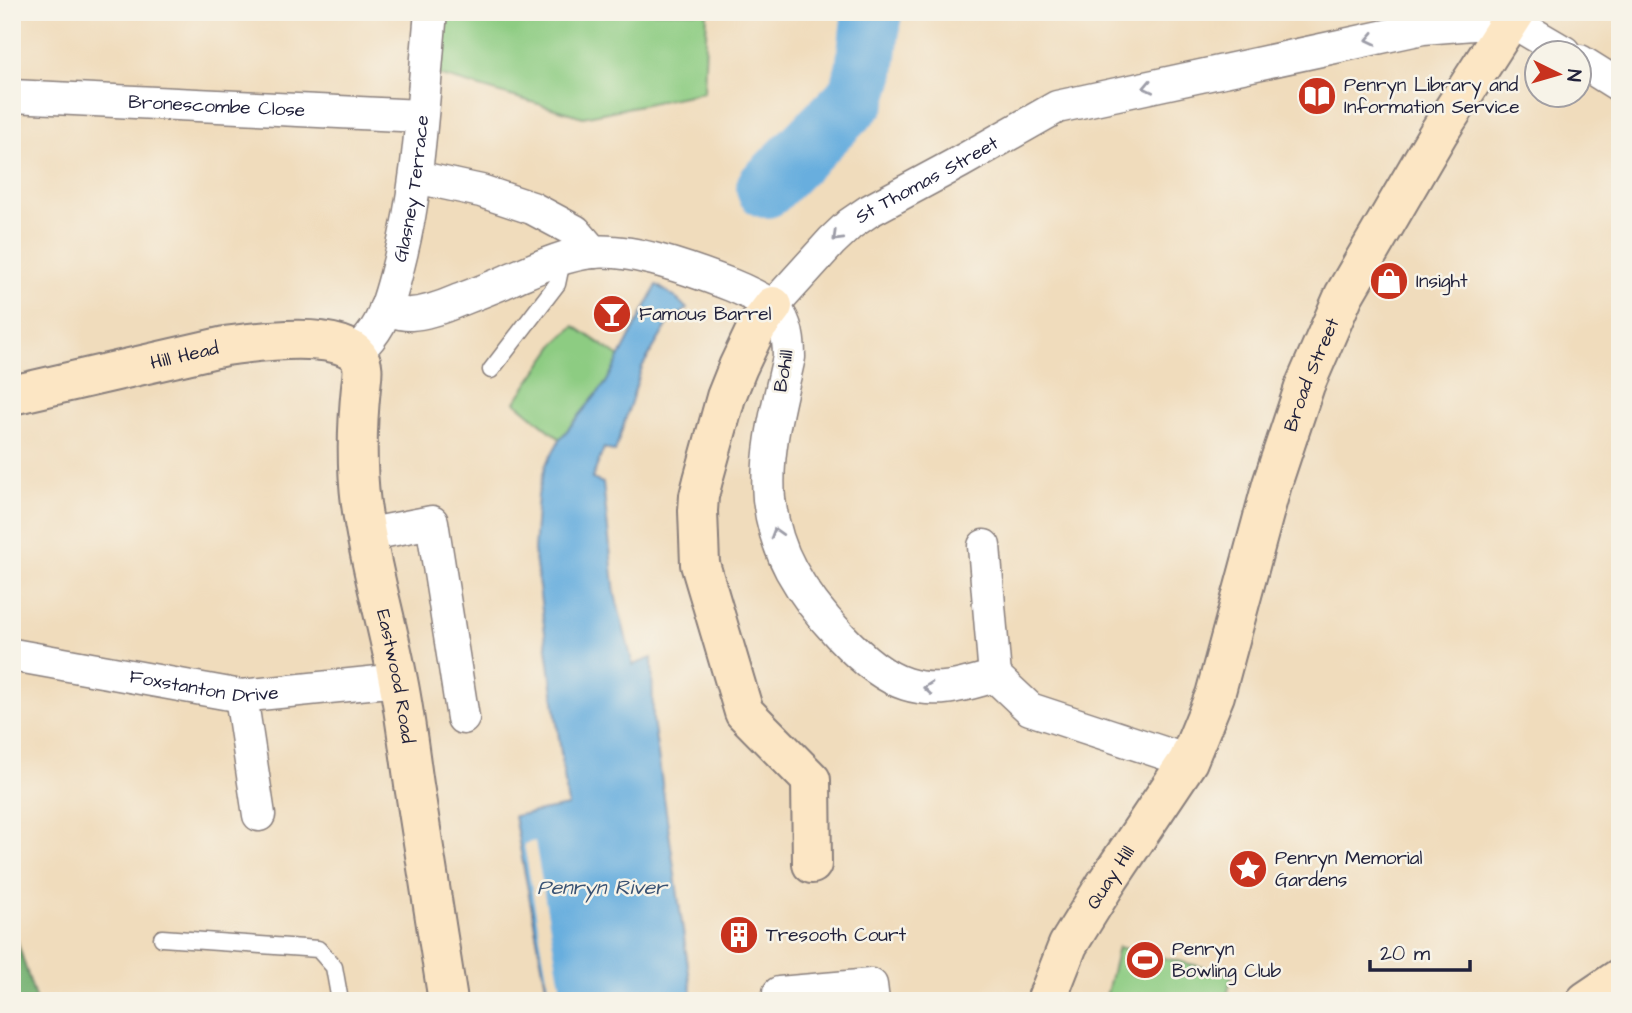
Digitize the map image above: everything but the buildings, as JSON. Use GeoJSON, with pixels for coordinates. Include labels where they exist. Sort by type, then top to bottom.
{"type":"FeatureCollection","features":[{"type":"Feature","properties":{"kind":"street","name":"Glasney Terrace"},"geometry":{"type":"LineString","coordinates":[[356,353],[380,322],[405,238],[416,177],[431,12]]}},
{"type":"Feature","properties":{"kind":"street"},"geometry":{"type":"LineString","coordinates":[[1513,17],[1544,38]]}},
{"type":"Feature","properties":{"kind":"street","name":"St Thomas Street"},"geometry":{"type":"LineString","coordinates":[[772,306],[850,224],[1057,107],[1423,28],[1513,17]]}},
{"type":"Feature","properties":{"kind":"street","name":"Broad Street"},"geometry":{"type":"LineString","coordinates":[[1188,761],[1215,695],[1272,484],[1301,397],[1344,295],[1439,132],[1513,17]]}},
{"type":"Feature","properties":{"kind":"street"},"geometry":{"type":"LineString","coordinates":[[1594,70],[1620,86]]}},
{"type":"Feature","properties":{"kind":"street","name":"Bronescombe Close"},"geometry":{"type":"LineString","coordinates":[[12,96],[421,116]]}},
{"type":"Feature","properties":{"kind":"street"},"geometry":{"type":"LineString","coordinates":[[416,177],[481,191],[531,208],[575,231],[593,252]]}},
{"type":"Feature","properties":{"kind":"street"},"geometry":{"type":"LineString","coordinates":[[385,309],[411,314],[445,306],[557,260],[593,252],[631,255],[670,264],[738,288],[772,306]]}},
{"type":"Feature","properties":{"kind":"street","name":"Bohill"},"geometry":{"type":"LineString","coordinates":[[811,863],[811,780],[744,712],[700,564],[699,496],[726,397],[757,327],[772,306],[786,331],[789,356],[770,448],[769,499],[773,523],[790,569],[813,603],[851,648],[878,671],[905,684],[945,689],[995,676]]}},
{"type":"Feature","properties":{"kind":"street","name":"Hill Head"},"geometry":{"type":"LineString","coordinates":[[12,395],[225,346],[249,343],[324,341],[346,347],[356,353]]}},
{"type":"Feature","properties":{"kind":"street","name":"Eastwood Road"},"geometry":{"type":"LineString","coordinates":[[356,353],[363,366],[357,449],[365,535],[398,680],[448,1001]]}},
{"type":"Feature","properties":{"kind":"street"},"geometry":{"type":"LineString","coordinates":[[365,535],[432,522],[463,718]]}},
{"type":"Feature","properties":{"kind":"street"},"geometry":{"type":"LineString","coordinates":[[984,546],[995,676],[1030,709],[1188,761]]}},
{"type":"Feature","properties":{"kind":"street","name":"Foxstanton Drive"},"geometry":{"type":"LineString","coordinates":[[13,655],[241,696],[398,680]]}},
{"type":"Feature","properties":{"kind":"street"},"geometry":{"type":"LineString","coordinates":[[241,696],[259,815]]}},
{"type":"Feature","properties":{"kind":"street","name":"Quay Hill"},"geometry":{"type":"LineString","coordinates":[[1046,1001],[1068,945],[1188,761]]}},
{"type":"Feature","properties":{"kind":"street"},"geometry":{"type":"LineString","coordinates":[[1586,1001],[1620,978]]}},
{"type":"Feature","properties":{"kind":"street"},"geometry":{"type":"LineString","coordinates":[[779,993],[870,985],[873,1001]]}},
{"type":"Feature","properties":{"kind":"lane"},"geometry":{"type":"LineString","coordinates":[[491,370],[557,284],[560,270],[557,260]]}},
{"type":"Feature","properties":{"kind":"lane"},"geometry":{"type":"LineString","coordinates":[[162,938],[318,949],[334,967],[340,1001]]}},
{"type":"Feature","properties":{"kind":"green space"},"geometry":{"type":"Polygon","coordinates":[[[431,12],[707,12],[704,92],[583,117],[425,71],[431,12]]]}},
{"type":"Feature","properties":{"kind":"green space"},"geometry":{"type":"Polygon","coordinates":[[[574,326],[620,357],[606,383],[560,439],[515,402],[556,343],[574,326]]]}},
{"type":"Feature","properties":{"kind":"green space"},"geometry":{"type":"Polygon","coordinates":[[[12,924],[36,1001],[12,1001],[12,924]]]}},
{"type":"Feature","properties":{"kind":"green space","name":"Penryn Bowling Club"},"geometry":{"type":"Polygon","coordinates":[[[1118,947],[1232,974],[1226,1001],[1105,1001],[1118,947]]]}},
{"type":"Feature","properties":{"kind":"water","name":"Penryn River"},"geometry":{"type":"Polygon","coordinates":[[[657,285],[687,309],[668,324],[642,367],[615,452],[604,448],[592,479],[603,483],[615,594],[633,665],[652,658],[653,720],[693,1001],[549,1001],[514,816],[568,806],[534,550],[538,495],[545,466],[560,439],[606,383],[657,285]]]}},
{"type":"Feature","properties":{"kind":"pier"},"geometry":{"type":"Polygon","coordinates":[[[535,841],[563,1001],[551,1001],[524,844],[535,841]]]}},
{"type":"Feature","properties":{"kind":"waterway"},"geometry":{"type":"LineString","coordinates":[[766,188],[857,97],[865,71],[872,12]]}},
{"type":"Feature","properties":{"kind":"place","name":"Penryn Library and Information Service"},"geometry":{"type":"Point","coordinates":[1317,96]}},
{"type":"Feature","properties":{"kind":"place","name":"Insight"},"geometry":{"type":"Point","coordinates":[1389,281]}},
{"type":"Feature","properties":{"kind":"place","name":"Famous Barrel"},"geometry":{"type":"Point","coordinates":[612,314]}},
{"type":"Feature","properties":{"kind":"place","name":"Penryn Memorial Gardens"},"geometry":{"type":"Point","coordinates":[1248,869]}},
{"type":"Feature","properties":{"kind":"place","name":"Tresooth Court"},"geometry":{"type":"Point","coordinates":[739,935]}},
{"type":"Feature","properties":{"kind":"place","name":"Penryn Bowling Club"},"geometry":{"type":"Point","coordinates":[1145,960]}}]}
